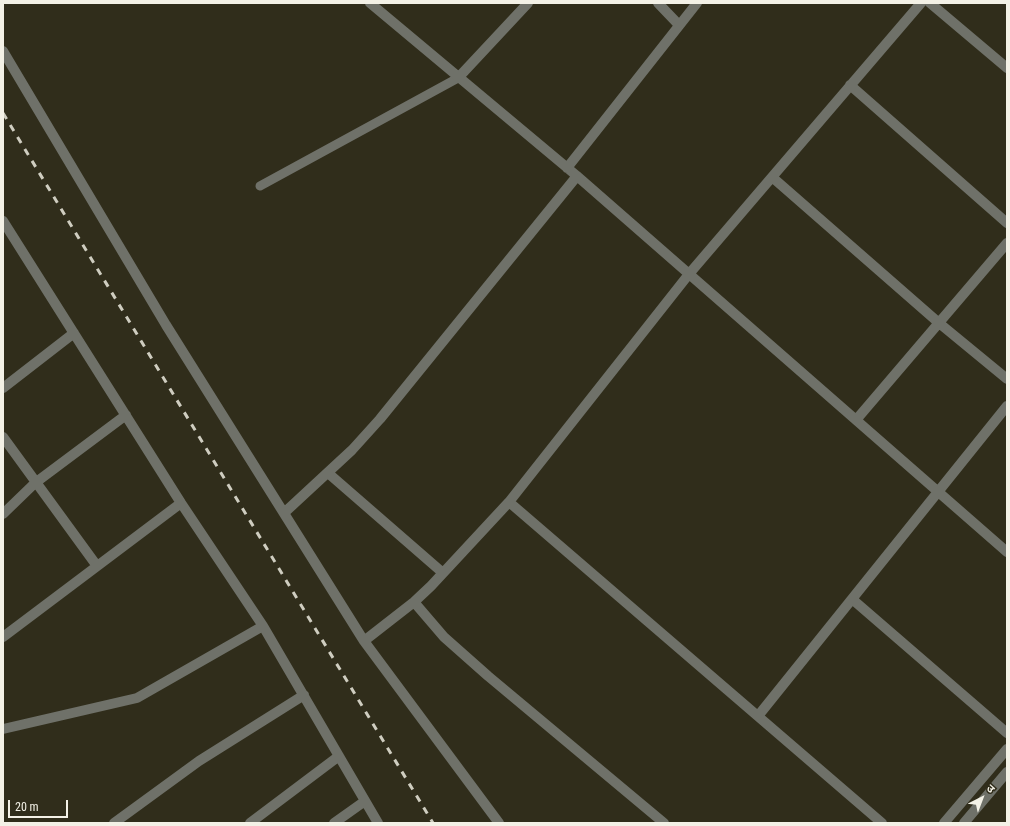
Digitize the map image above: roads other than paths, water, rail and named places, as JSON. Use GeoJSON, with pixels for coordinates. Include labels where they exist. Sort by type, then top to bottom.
{"type":"FeatureCollection","features":[{"type":"Feature","properties":{"kind":"street"},"geometry":{"type":"LineString","coordinates":[[370,3],[577,176],[1007,552]]}},
{"type":"Feature","properties":{"kind":"street"},"geometry":{"type":"LineString","coordinates":[[458,78],[528,3]]}},
{"type":"Feature","properties":{"kind":"street"},"geometry":{"type":"LineString","coordinates":[[658,3],[679,25]]}},
{"type":"Feature","properties":{"kind":"street"},"geometry":{"type":"LineString","coordinates":[[567,168],[697,3]]}},
{"type":"Feature","properties":{"kind":"street"},"geometry":{"type":"LineString","coordinates":[[364,641],[414,602],[509,502],[689,274],[921,3]]}},
{"type":"Feature","properties":{"kind":"street"},"geometry":{"type":"LineString","coordinates":[[930,3],[1007,68]]}},
{"type":"Feature","properties":{"kind":"street"},"geometry":{"type":"LineString","coordinates":[[3,51],[166,325],[364,641],[499,823]]}},
{"type":"Feature","properties":{"kind":"street"},"geometry":{"type":"LineString","coordinates":[[850,85],[1007,223]]}},
{"type":"Feature","properties":{"kind":"street"},"geometry":{"type":"LineString","coordinates":[[284,513],[352,450],[380,419],[577,176]]}},
{"type":"Feature","properties":{"kind":"street"},"geometry":{"type":"LineString","coordinates":[[772,177],[939,323],[1007,379]]}},
{"type":"Feature","properties":{"kind":"street"},"geometry":{"type":"LineString","coordinates":[[3,221],[181,502],[263,626],[378,823]]}},
{"type":"Feature","properties":{"kind":"street"},"geometry":{"type":"LineString","coordinates":[[856,420],[1007,243]]}},
{"type":"Feature","properties":{"kind":"street"},"geometry":{"type":"LineString","coordinates":[[3,388],[74,333]]}},
{"type":"Feature","properties":{"kind":"street"},"geometry":{"type":"LineString","coordinates":[[758,716],[1007,406]]}},
{"type":"Feature","properties":{"kind":"street"},"geometry":{"type":"LineString","coordinates":[[3,514],[35,483],[126,415]]}},
{"type":"Feature","properties":{"kind":"street"},"geometry":{"type":"LineString","coordinates":[[3,437],[35,483],[98,566]]}},
{"type":"Feature","properties":{"kind":"street"},"geometry":{"type":"LineString","coordinates":[[328,472],[443,573]]}},
{"type":"Feature","properties":{"kind":"street"},"geometry":{"type":"LineString","coordinates":[[3,637],[181,502]]}},
{"type":"Feature","properties":{"kind":"street"},"geometry":{"type":"LineString","coordinates":[[509,502],[882,823]]}},
{"type":"Feature","properties":{"kind":"street"},"geometry":{"type":"LineString","coordinates":[[852,599],[1007,733]]}},
{"type":"Feature","properties":{"kind":"street"},"geometry":{"type":"LineString","coordinates":[[414,602],[444,637],[488,676],[664,823]]}},
{"type":"Feature","properties":{"kind":"street"},"geometry":{"type":"LineString","coordinates":[[3,729],[137,698],[263,626]]}},
{"type":"Feature","properties":{"kind":"street"},"geometry":{"type":"LineString","coordinates":[[114,823],[199,761],[304,695]]}},
{"type":"Feature","properties":{"kind":"street"},"geometry":{"type":"LineString","coordinates":[[944,823],[1007,749]]}},
{"type":"Feature","properties":{"kind":"street"},"geometry":{"type":"LineString","coordinates":[[250,823],[339,756]]}},
{"type":"Feature","properties":{"kind":"street"},"geometry":{"type":"LineString","coordinates":[[964,823],[1007,772]]}},
{"type":"Feature","properties":{"kind":"street"},"geometry":{"type":"LineString","coordinates":[[334,823],[365,801]]}},
{"type":"Feature","properties":{"kind":"lane"},"geometry":{"type":"LineString","coordinates":[[260,186],[458,78]]}},
{"type":"Feature","properties":{"kind":"railway"},"geometry":{"type":"LineString","coordinates":[[3,113],[433,823]]}}]}
